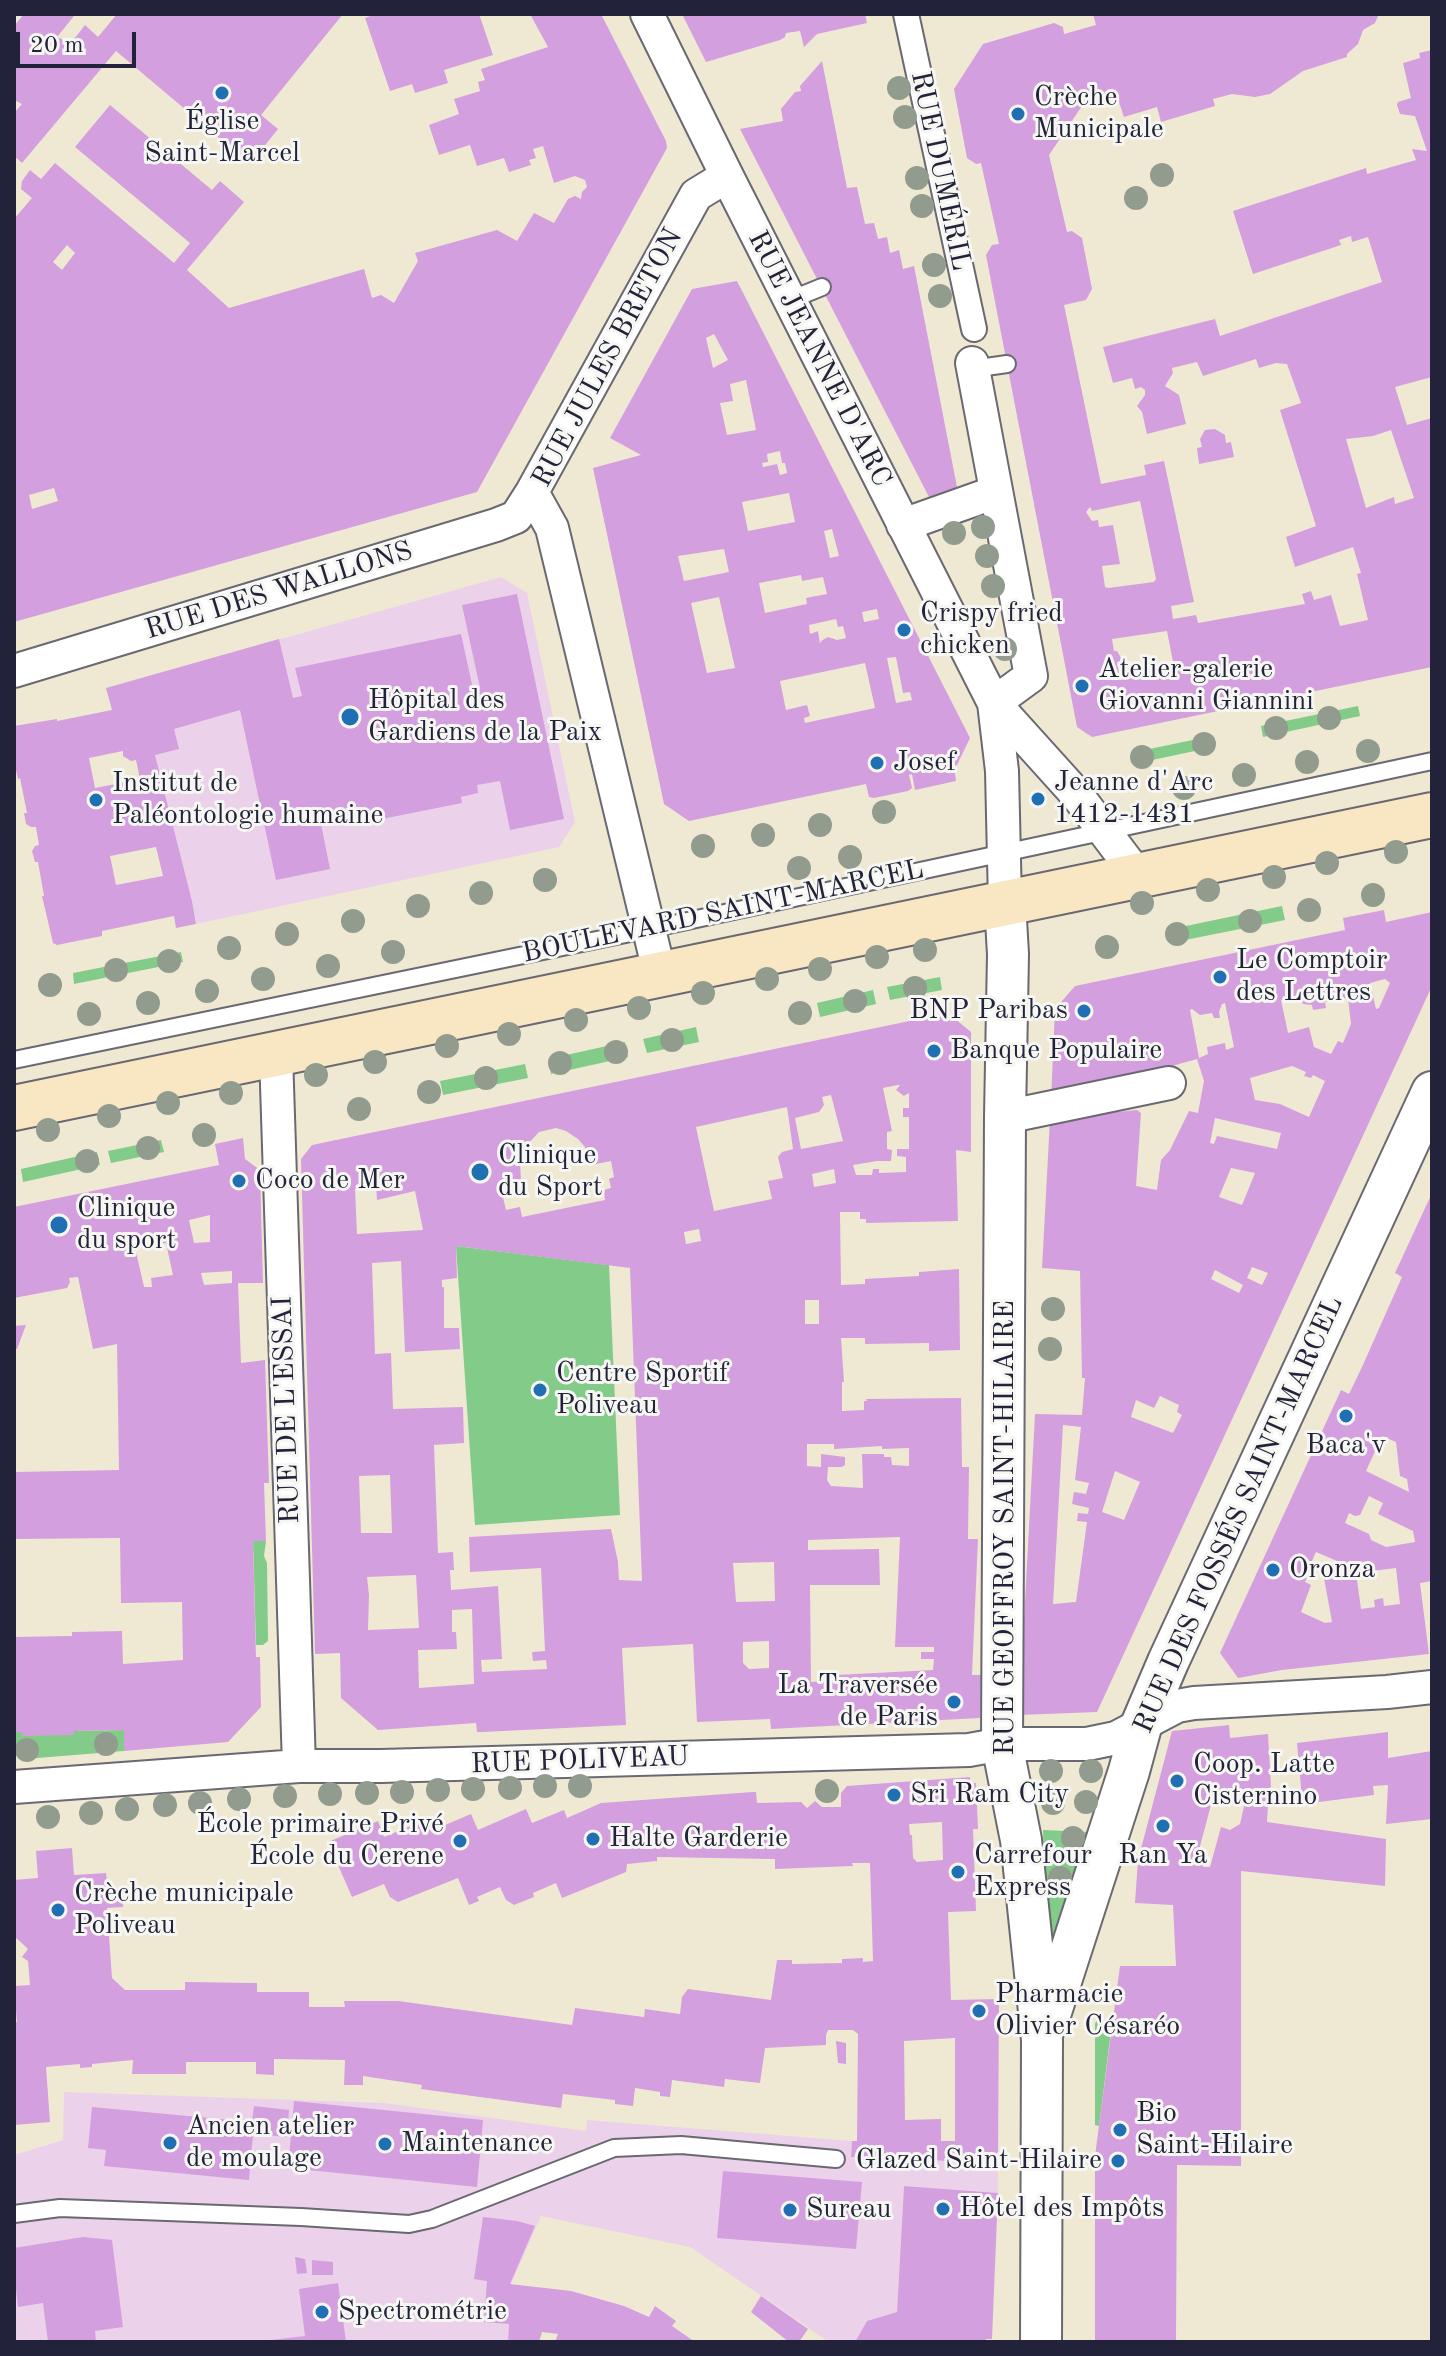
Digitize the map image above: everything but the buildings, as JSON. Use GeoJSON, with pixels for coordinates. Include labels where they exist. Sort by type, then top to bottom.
{"type":"FeatureCollection","features":[{"type":"Feature","properties":{"kind":"main road","name":"BOULEVARD SAINT-MARCEL"},"geometry":{"type":"LineString","coordinates":[[14,1108],[1432,815]]}},
{"type":"Feature","properties":{"kind":"street","name":"RUE JEANNE D'ARC"},"geometry":{"type":"LineString","coordinates":[[647,14],[994,703],[1049,762],[1138,876]]}},
{"type":"Feature","properties":{"kind":"street","name":"RUE DUMÉRIL"},"geometry":{"type":"LineString","coordinates":[[906,14],[974,329]]}},
{"type":"Feature","properties":{"kind":"street","name":"RUE JULES BRETON"},"geometry":{"type":"LineString","coordinates":[[660,975],[552,528],[532,492],[696,195],[727,176]]}},
{"type":"Feature","properties":{"kind":"street"},"geometry":{"type":"LineString","coordinates":[[972,366],[1031,676],[994,703]]}},
{"type":"Feature","properties":{"kind":"street","name":"RUE DES WALLONS"},"geometry":{"type":"LineString","coordinates":[[14,671],[496,525],[516,517],[532,492]]}},
{"type":"Feature","properties":{"kind":"street"},"geometry":{"type":"LineString","coordinates":[[903,525],[996,492]]}},
{"type":"Feature","properties":{"kind":"street","name":"RUE JEANNE D'ARC"},"geometry":{"type":"LineString","coordinates":[[994,703],[1002,771],[1005,903]]}},
{"type":"Feature","properties":{"kind":"street","name":"RUE GEOFFROY SAINT-HILAIRE"},"geometry":{"type":"LineString","coordinates":[[1005,903],[1008,954],[1002,1744],[1021,1840],[1042,2040],[1041,2342]]}},
{"type":"Feature","properties":{"kind":"street","name":"RUE DE L'ESSAI"},"geometry":{"type":"LineString","coordinates":[[276,1054],[279,1414],[299,1766]]}},
{"type":"Feature","properties":{"kind":"street"},"geometry":{"type":"LineString","coordinates":[[1005,1117],[1169,1083]]}},
{"type":"Feature","properties":{"kind":"street","name":"RUE DES FOSSÉS SAINT-MARCEL"},"geometry":{"type":"LineString","coordinates":[[1042,2040],[1142,1723],[1432,1092]]}},
{"type":"Feature","properties":{"kind":"street","name":"RUE POLIVEAU"},"geometry":{"type":"LineString","coordinates":[[14,1787],[299,1766],[1087,1744],[1116,1738],[1177,1706],[1194,1703],[1432,1687]]}},
{"type":"Feature","properties":{"kind":"lane"},"geometry":{"type":"LineString","coordinates":[[790,300],[822,287]]}},
{"type":"Feature","properties":{"kind":"lane"},"geometry":{"type":"LineString","coordinates":[[972,366],[1007,364]]}},
{"type":"Feature","properties":{"kind":"lane","name":"BOULEVARD SAINT-MARCEL"},"geometry":{"type":"LineString","coordinates":[[14,1060],[650,929],[1002,852],[1107,833],[1177,815],[1432,761]]}},
{"type":"Feature","properties":{"kind":"lane"},"geometry":{"type":"LineString","coordinates":[[14,2214],[60,2208],[409,2224],[432,2219],[614,2148],[681,2145],[836,2159]]}},
{"type":"Feature","properties":{"kind":"shaded area","name":"Hôpital des Gardiens de la Paix"},"geometry":{"type":"Polygon","coordinates":[[[501,577],[527,593],[575,822],[559,847],[196,924],[136,680],[501,577]]]}},
{"type":"Feature","properties":{"kind":"shaded area"},"geometry":{"type":"Polygon","coordinates":[[[64,2092],[384,2103],[586,2131],[587,2120],[852,2141],[851,2157],[998,2163],[998,2193],[904,2186],[897,2312],[867,2321],[855,2342],[829,2342],[690,2247],[541,2216],[511,2284],[508,2342],[14,2342],[14,2155],[63,2140],[64,2092]]]}},
{"type":"Feature","properties":{"kind":"green space"},"geometry":{"type":"Polygon","coordinates":[[[1358,706],[1360,716],[1263,737],[1261,726],[1358,706]]]}},
{"type":"Feature","properties":{"kind":"green space"},"geometry":{"type":"Polygon","coordinates":[[[1207,737],[1209,748],[1138,763],[1135,752],[1207,737]]]}},
{"type":"Feature","properties":{"kind":"green space"},"geometry":{"type":"Polygon","coordinates":[[[1282,906],[1285,920],[1185,940],[1181,927],[1282,906]]]}},
{"type":"Feature","properties":{"kind":"green space"},"geometry":{"type":"Polygon","coordinates":[[[181,952],[183,962],[74,984],[73,973],[181,952]]]}},
{"type":"Feature","properties":{"kind":"green space"},"geometry":{"type":"Polygon","coordinates":[[[940,977],[942,990],[890,1000],[887,987],[940,977]]]}},
{"type":"Feature","properties":{"kind":"green space"},"geometry":{"type":"Polygon","coordinates":[[[873,990],[876,1004],[820,1017],[817,1003],[873,990]]]}},
{"type":"Feature","properties":{"kind":"green space"},"geometry":{"type":"Polygon","coordinates":[[[696,1027],[699,1042],[647,1053],[643,1039],[696,1027]]]}},
{"type":"Feature","properties":{"kind":"green space"},"geometry":{"type":"Polygon","coordinates":[[[625,1042],[628,1057],[551,1074],[548,1059],[625,1042]]]}},
{"type":"Feature","properties":{"kind":"green space"},"geometry":{"type":"Polygon","coordinates":[[[525,1064],[528,1078],[443,1095],[440,1081],[525,1064]]]}},
{"type":"Feature","properties":{"kind":"green space"},"geometry":{"type":"Polygon","coordinates":[[[161,1140],[164,1152],[111,1163],[108,1151],[161,1140]]]}},
{"type":"Feature","properties":{"kind":"green space"},"geometry":{"type":"Polygon","coordinates":[[[97,1152],[100,1165],[23,1182],[21,1169],[97,1152]]]}},
{"type":"Feature","properties":{"kind":"green space","name":"Centre Sportif Poliveau"},"geometry":{"type":"Polygon","coordinates":[[[456,1246],[609,1265],[620,1515],[475,1525],[456,1246]]]}},
{"type":"Feature","properties":{"kind":"green space"},"geometry":{"type":"Polygon","coordinates":[[[253,1541],[266,1541],[268,1641],[263,1645],[256,1645],[253,1541]]]}},
{"type":"Feature","properties":{"kind":"green space"},"geometry":{"type":"Polygon","coordinates":[[[124,1730],[124,1751],[25,1759],[15,1755],[14,1732],[22,1732],[22,1735],[74,1735],[74,1731],[124,1730]]]}},
{"type":"Feature","properties":{"kind":"green space"},"geometry":{"type":"Polygon","coordinates":[[[1043,1830],[1088,1832],[1058,1945],[1046,1943],[1043,1830]]]}},
{"type":"Feature","properties":{"kind":"green space"},"geometry":{"type":"Polygon","coordinates":[[[1099,2015],[1111,2031],[1099,2126],[1095,2125],[1095,2024],[1099,2015]]]}},
{"type":"Feature","properties":{"kind":"place","name":"Église Saint-Marcel"},"geometry":{"type":"Point","coordinates":[222,93]}},
{"type":"Feature","properties":{"kind":"place","name":"Crèche Municipale"},"geometry":{"type":"Point","coordinates":[1018,114]}},
{"type":"Feature","properties":{"kind":"place","name":"Crispy fried chicken"},"geometry":{"type":"Point","coordinates":[904,630]}},
{"type":"Feature","properties":{"kind":"place","name":"Atelier-galerie Giovanni Giannini"},"geometry":{"type":"Point","coordinates":[1082,686]}},
{"type":"Feature","properties":{"kind":"place","name":"Hôpital des Gardiens de la Paix"},"geometry":{"type":"Point","coordinates":[350,717]}},
{"type":"Feature","properties":{"kind":"place","name":"Josef"},"geometry":{"type":"Point","coordinates":[877,763]}},
{"type":"Feature","properties":{"kind":"place","name":"Jeanne d'Arc 1412-1431"},"geometry":{"type":"Point","coordinates":[1038,799]}},
{"type":"Feature","properties":{"kind":"place","name":"Institut de Paléontologie humaine"},"geometry":{"type":"Point","coordinates":[96,800]}},
{"type":"Feature","properties":{"kind":"place","name":"Le Comptoir des Lettres"},"geometry":{"type":"Point","coordinates":[1220,977]}},
{"type":"Feature","properties":{"kind":"place","name":"BNP Paribas"},"geometry":{"type":"Point","coordinates":[1084,1011]}},
{"type":"Feature","properties":{"kind":"place","name":"Banque Populaire"},"geometry":{"type":"Point","coordinates":[934,1051]}},
{"type":"Feature","properties":{"kind":"place","name":"Clinique du Sport"},"geometry":{"type":"Point","coordinates":[480,1172]}},
{"type":"Feature","properties":{"kind":"place","name":"Coco de Mer"},"geometry":{"type":"Point","coordinates":[239,1181]}},
{"type":"Feature","properties":{"kind":"place","name":"Clinique du sport"},"geometry":{"type":"Point","coordinates":[59,1225]}},
{"type":"Feature","properties":{"kind":"place","name":"Centre Sportif Poliveau"},"geometry":{"type":"Point","coordinates":[540,1390]}},
{"type":"Feature","properties":{"kind":"place","name":"Baca'v"},"geometry":{"type":"Point","coordinates":[1346,1416]}},
{"type":"Feature","properties":{"kind":"place","name":"Oronza"},"geometry":{"type":"Point","coordinates":[1273,1570]}},
{"type":"Feature","properties":{"kind":"place","name":"La Traversée de Paris"},"geometry":{"type":"Point","coordinates":[954,1702]}},
{"type":"Feature","properties":{"kind":"place","name":"Coop. Latte Cisternino"},"geometry":{"type":"Point","coordinates":[1177,1781]}},
{"type":"Feature","properties":{"kind":"place","name":"Sri Ram City"},"geometry":{"type":"Point","coordinates":[894,1795]}},
{"type":"Feature","properties":{"kind":"place","name":"Ran Ya"},"geometry":{"type":"Point","coordinates":[1163,1826]}},
{"type":"Feature","properties":{"kind":"place","name":"Halte Garderie"},"geometry":{"type":"Point","coordinates":[593,1839]}},
{"type":"Feature","properties":{"kind":"place","name":"École primaire Privé École du Cerene"},"geometry":{"type":"Point","coordinates":[460,1841]}},
{"type":"Feature","properties":{"kind":"place","name":"Carrefour Express"},"geometry":{"type":"Point","coordinates":[958,1872]}},
{"type":"Feature","properties":{"kind":"place","name":"Crèche municipale Poliveau"},"geometry":{"type":"Point","coordinates":[58,1910]}},
{"type":"Feature","properties":{"kind":"place","name":"Pharmacie Olivier Césaréo"},"geometry":{"type":"Point","coordinates":[979,2011]}},
{"type":"Feature","properties":{"kind":"place","name":"Bio Saint-Hilaire"},"geometry":{"type":"Point","coordinates":[1120,2130]}},
{"type":"Feature","properties":{"kind":"place","name":"Ancien atelier de moulage"},"geometry":{"type":"Point","coordinates":[170,2143]}},
{"type":"Feature","properties":{"kind":"place","name":"Maintenance"},"geometry":{"type":"Point","coordinates":[385,2144]}},
{"type":"Feature","properties":{"kind":"place","name":"Glazed Saint-Hilaire"},"geometry":{"type":"Point","coordinates":[1118,2161]}},
{"type":"Feature","properties":{"kind":"place","name":"Hôtel des Impôts"},"geometry":{"type":"Point","coordinates":[943,2209]}},
{"type":"Feature","properties":{"kind":"place","name":"Sureau"},"geometry":{"type":"Point","coordinates":[790,2210]}},
{"type":"Feature","properties":{"kind":"place","name":"Spectrométrie"},"geometry":{"type":"Point","coordinates":[322,2312]}}]}
